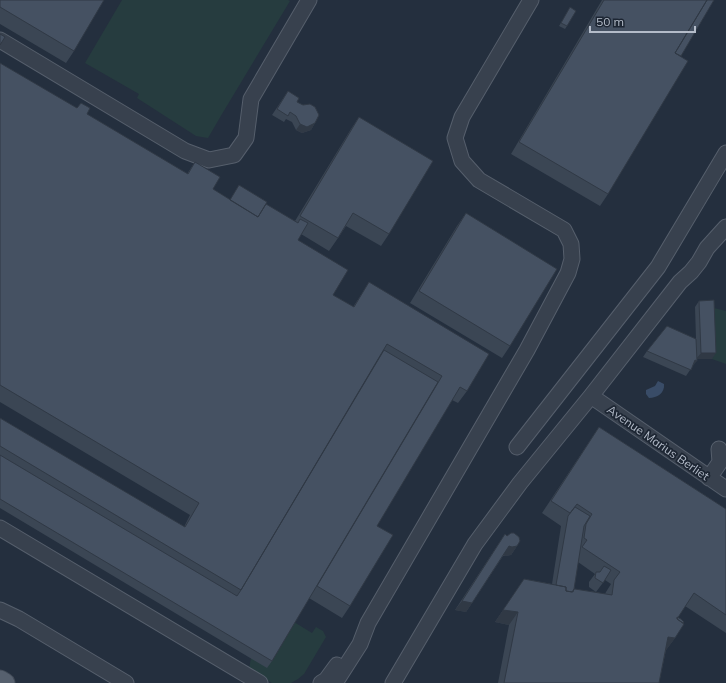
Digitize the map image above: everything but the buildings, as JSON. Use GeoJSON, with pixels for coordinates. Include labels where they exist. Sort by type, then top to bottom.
{"type":"FeatureCollection","features":[{"type":"Feature","properties":{"kind":"main road"},"geometry":{"type":"LineString","coordinates":[[0,680],[5,683]]}},
{"type":"Feature","properties":{"kind":"street"},"geometry":{"type":"LineString","coordinates":[[0,40],[185,151],[209,160],[234,155],[246,138],[251,99],[309,0]]}},
{"type":"Feature","properties":{"kind":"street"},"geometry":{"type":"LineString","coordinates":[[335,683],[360,644],[368,622],[527,350],[568,273],[572,260],[571,244],[564,230],[479,180],[462,161],[455,138],[462,117],[531,0]]}},
{"type":"Feature","properties":{"kind":"street"},"geometry":{"type":"LineString","coordinates":[[516,446],[658,267],[726,153]]}},
{"type":"Feature","properties":{"kind":"street"},"geometry":{"type":"LineString","coordinates":[[393,683],[475,544],[520,483],[591,396],[680,282],[692,272],[707,248],[726,227]]}},
{"type":"Feature","properties":{"kind":"street","name":"Avenue Marius Berliet"},"geometry":{"type":"LineString","coordinates":[[591,396],[726,489]]}},
{"type":"Feature","properties":{"kind":"street"},"geometry":{"type":"LineString","coordinates":[[708,478],[720,462],[719,449]]}},
{"type":"Feature","properties":{"kind":"street"},"geometry":{"type":"LineString","coordinates":[[0,528],[260,683]]}},
{"type":"Feature","properties":{"kind":"street"},"geometry":{"type":"LineString","coordinates":[[0,610],[19,619],[126,683]]}},
{"type":"Feature","properties":{"kind":"street"},"geometry":{"type":"LineString","coordinates":[[321,683],[333,672],[352,640],[368,622]]}},
{"type":"Feature","properties":{"kind":"green space"},"geometry":{"type":"Polygon","coordinates":[[[122,0],[290,1],[208,138],[196,136],[137,98],[139,94],[85,63],[122,0]]]}},
{"type":"Feature","properties":{"kind":"green space"},"geometry":{"type":"Polygon","coordinates":[[[710,307],[726,311],[726,364],[712,359],[710,307]]]}},
{"type":"Feature","properties":{"kind":"green space"},"geometry":{"type":"Polygon","coordinates":[[[294,622],[312,633],[316,627],[323,631],[326,637],[304,674],[291,683],[272,683],[249,669],[251,658],[267,667],[294,622]]]}},
{"type":"Feature","properties":{"kind":"water"},"geometry":{"type":"Polygon","coordinates":[[[658,381],[664,384],[662,392],[658,396],[649,398],[646,394],[646,390],[655,386],[658,381]]]}}]}
